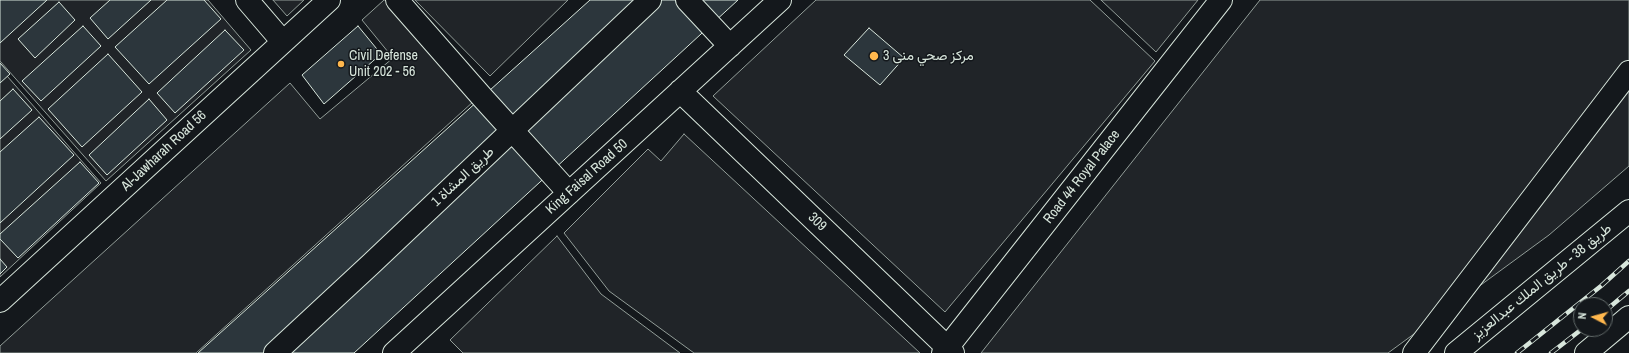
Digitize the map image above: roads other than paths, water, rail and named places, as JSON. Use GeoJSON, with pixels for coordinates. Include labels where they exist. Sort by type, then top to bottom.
{"type":"FeatureCollection","features":[{"type":"Feature","properties":{"kind":"street"},"geometry":{"type":"LineString","coordinates":[[247,0],[283,42]]}},
{"type":"Feature","properties":{"kind":"street","name":"Al-Jawharah Road 56"},"geometry":{"type":"LineString","coordinates":[[0,301],[329,0]]}},
{"type":"Feature","properties":{"kind":"street"},"geometry":{"type":"LineString","coordinates":[[397,0],[482,97],[569,192]]}},
{"type":"Feature","properties":{"kind":"street","name":"طريق المشاة 1"},"geometry":{"type":"LineString","coordinates":[[275,353],[650,0]]}},
{"type":"Feature","properties":{"kind":"street"},"geometry":{"type":"LineString","coordinates":[[687,0],[730,46]]}},
{"type":"Feature","properties":{"kind":"street","name":"King Faisal Road 50"},"geometry":{"type":"LineString","coordinates":[[394,353],[780,0]]}},
{"type":"Feature","properties":{"kind":"street","name":"Road 44 Royal Palace"},"geometry":{"type":"LineString","coordinates":[[948,351],[1221,0]]}},
{"type":"Feature","properties":{"kind":"street"},"geometry":{"type":"LineString","coordinates":[[1414,353],[1629,72]]}},
{"type":"Feature","properties":{"kind":"street","name":"309"},"geometry":{"type":"LineString","coordinates":[[680,91],[948,351]]}},
{"type":"Feature","properties":{"kind":"street","name":"طريق 38 - طريق الملك عبدالعزيز"},"geometry":{"type":"LineString","coordinates":[[1456,353],[1629,211]]}},
{"type":"Feature","properties":{"kind":"street"},"geometry":{"type":"LineString","coordinates":[[1586,353],[1629,317]]}},
{"type":"Feature","properties":{"kind":"railway"},"geometry":{"type":"LineString","coordinates":[[1517,353],[1601,286],[1629,261]]}},
{"type":"Feature","properties":{"kind":"railway"},"geometry":{"type":"LineString","coordinates":[[1613,304],[1629,291]]}},
{"type":"Feature","properties":{"kind":"railway"},"geometry":{"type":"LineString","coordinates":[[1551,353],[1573,336]]}},
{"type":"Feature","properties":{"kind":"place","name":"مركز صحي منى 3"},"geometry":{"type":"Point","coordinates":[874,56]}},
{"type":"Feature","properties":{"kind":"place","name":"Civil Defense Unit 202 - 56"},"geometry":{"type":"Point","coordinates":[341,64]}}]}
